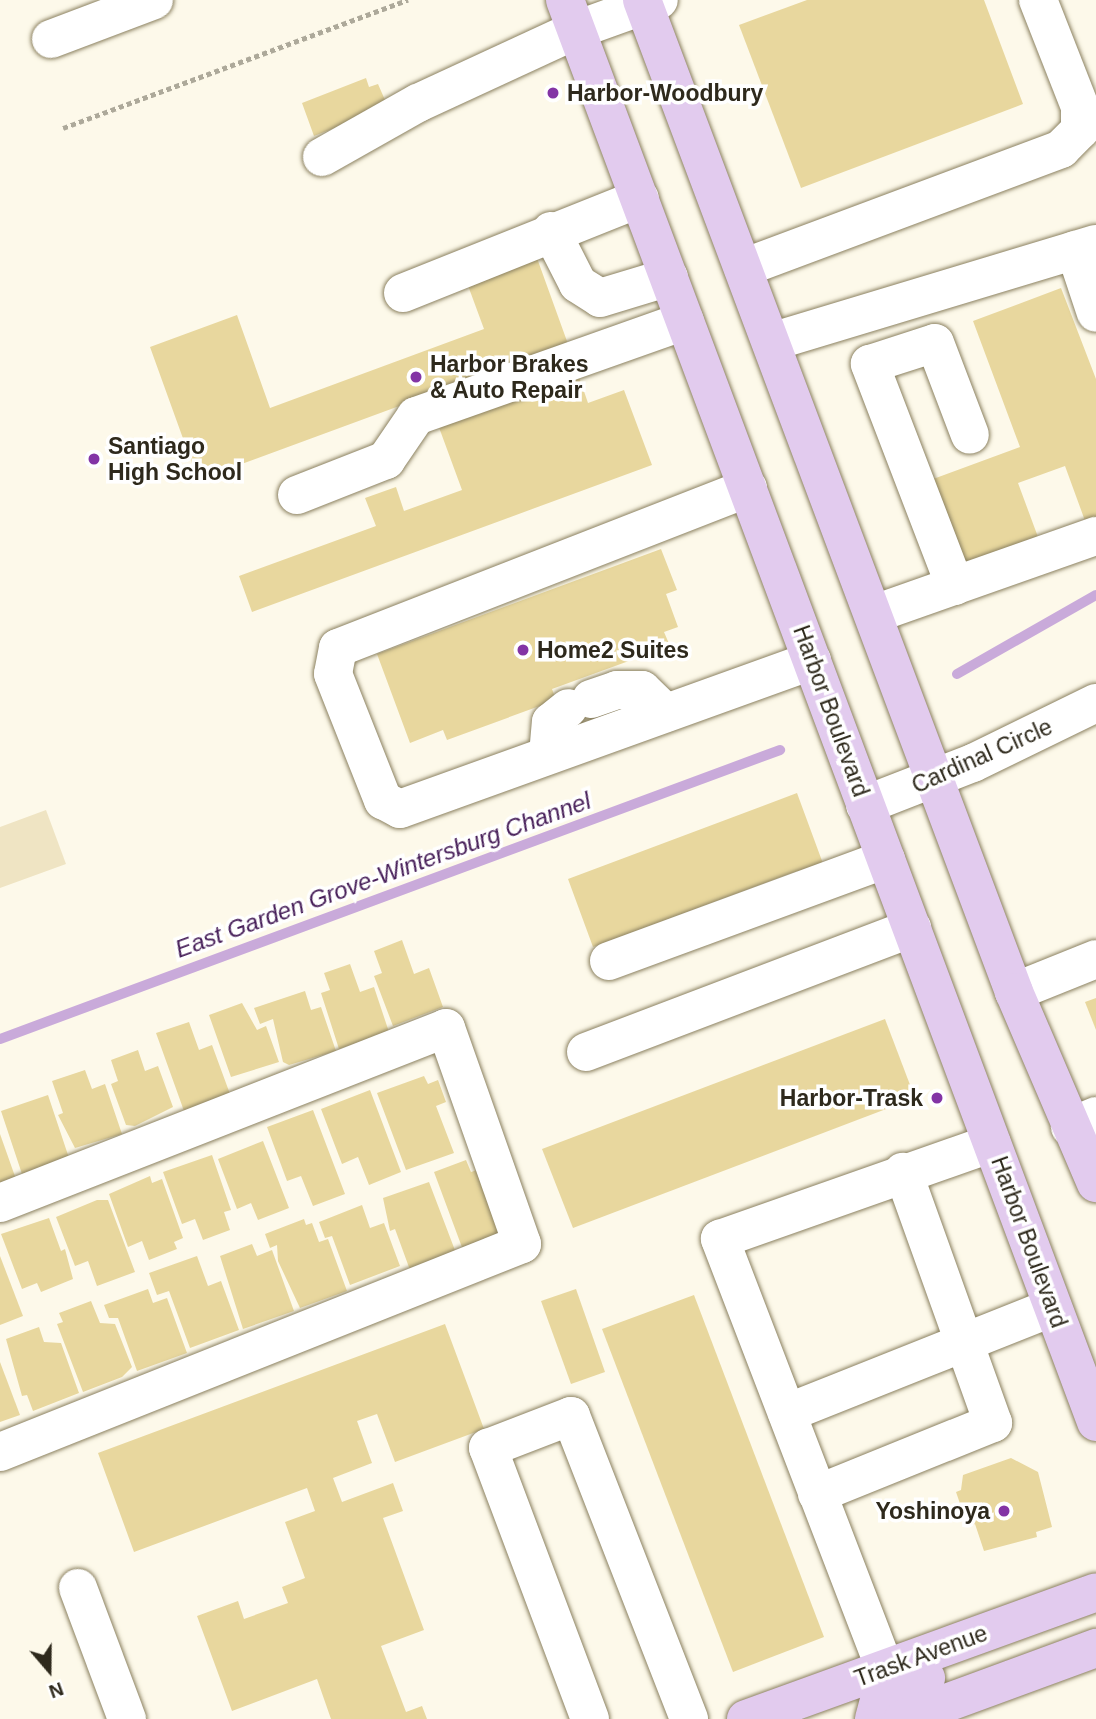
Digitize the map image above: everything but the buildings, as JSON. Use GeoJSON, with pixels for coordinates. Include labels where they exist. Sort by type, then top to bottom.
{"type":"FeatureCollection","features":[{"type":"Feature","properties":{"kind":"main road"},"geometry":{"type":"LineString","coordinates":[[648,2],[743,268],[1014,992],[1083,1121],[1096,1183]]}},
{"type":"Feature","properties":{"kind":"main road","name":"Harbor Boulevard"},"geometry":{"type":"LineString","coordinates":[[570,15],[1096,1422]]}},
{"type":"Feature","properties":{"kind":"main road","name":"Trask Avenue"},"geometry":{"type":"LineString","coordinates":[[746,1719],[1096,1592]]}},
{"type":"Feature","properties":{"kind":"main road"},"geometry":{"type":"LineString","coordinates":[[874,1719],[879,1700],[931,1676],[960,1642]]}},
{"type":"Feature","properties":{"kind":"main road"},"geometry":{"type":"LineString","coordinates":[[904,1719],[1096,1648]]}},
{"type":"Feature","properties":{"kind":"street"},"geometry":{"type":"LineString","coordinates":[[51,39],[154,0]]}},
{"type":"Feature","properties":{"kind":"street"},"geometry":{"type":"LineString","coordinates":[[743,268],[1061,149],[1080,130],[1080,107],[1038,0]]}},
{"type":"Feature","properties":{"kind":"street"},"geometry":{"type":"LineString","coordinates":[[322,157],[570,15],[648,2]]}},
{"type":"Feature","properties":{"kind":"street"},"geometry":{"type":"LineString","coordinates":[[404,293],[551,231],[640,198]]}},
{"type":"Feature","properties":{"kind":"street"},"geometry":{"type":"LineString","coordinates":[[551,231],[578,284],[600,298],[669,277]]}},
{"type":"Feature","properties":{"kind":"street"},"geometry":{"type":"LineString","coordinates":[[771,342],[1086,247],[1096,313]]}},
{"type":"Feature","properties":{"kind":"street"},"geometry":{"type":"LineString","coordinates":[[298,495],[386,460],[416,416],[685,321]]}},
{"type":"Feature","properties":{"kind":"street"},"geometry":{"type":"LineString","coordinates":[[955,586],[870,364],[935,343],[970,435]]}},
{"type":"Feature","properties":{"kind":"street"},"geometry":{"type":"LineString","coordinates":[[748,488],[338,648],[333,674],[383,800],[400,809],[812,661]]}},
{"type":"Feature","properties":{"kind":"street"},"geometry":{"type":"LineString","coordinates":[[874,614],[1096,536]]}},
{"type":"Feature","properties":{"kind":"street"},"geometry":{"type":"LineString","coordinates":[[548,755],[551,722],[580,704],[617,690],[642,690],[666,713]]}},
{"type":"Feature","properties":{"kind":"street","name":"Cardinal Circle"},"geometry":{"type":"LineString","coordinates":[[866,805],[936,779],[1096,702]]}},
{"type":"Feature","properties":{"kind":"street"},"geometry":{"type":"LineString","coordinates":[[609,961],[886,859]]}},
{"type":"Feature","properties":{"kind":"street"},"geometry":{"type":"LineString","coordinates":[[586,1052],[912,928]]}},
{"type":"Feature","properties":{"kind":"street"},"geometry":{"type":"LineString","coordinates":[[1014,992],[1096,959]]}},
{"type":"Feature","properties":{"kind":"street"},"geometry":{"type":"LineString","coordinates":[[0,1203],[446,1028],[523,1244],[0,1452]]}},
{"type":"Feature","properties":{"kind":"street"},"geometry":{"type":"LineString","coordinates":[[885,1669],[720,1239],[903,1172],[992,1143]]}},
{"type":"Feature","properties":{"kind":"street"},"geometry":{"type":"LineString","coordinates":[[817,1493],[993,1423],[967,1341],[903,1172]]}},
{"type":"Feature","properties":{"kind":"street"},"geometry":{"type":"LineString","coordinates":[[787,1413],[1053,1307]]}},
{"type":"Feature","properties":{"kind":"street"},"geometry":{"type":"LineString","coordinates":[[590,1719],[488,1448],[571,1416],[689,1719]]}},
{"type":"Feature","properties":{"kind":"street"},"geometry":{"type":"LineString","coordinates":[[78,1588],[127,1719]]}},
{"type":"Feature","properties":{"kind":"path"},"geometry":{"type":"LineString","coordinates":[[63,128],[408,0]]}},
{"type":"Feature","properties":{"kind":"shaded area"},"geometry":{"type":"Polygon","coordinates":[[[46,810],[66,864],[0,888],[0,827],[46,810]]]}},
{"type":"Feature","properties":{"kind":"waterway","name":"East Garden Grove-Wintersburg Channel"},"geometry":{"type":"LineString","coordinates":[[957,674],[1096,595]]}},
{"type":"Feature","properties":{"kind":"waterway","name":"East Garden Grove-Wintersburg Channel"},"geometry":{"type":"LineString","coordinates":[[0,1039],[780,750]]}},
{"type":"Feature","properties":{"kind":"place","name":"Harbor-Woodbury"},"geometry":{"type":"Point","coordinates":[553,93]}},
{"type":"Feature","properties":{"kind":"place","name":"Harbor Brakes & Auto Repair"},"geometry":{"type":"Point","coordinates":[416,377]}},
{"type":"Feature","properties":{"kind":"place","name":"Santiago High School"},"geometry":{"type":"Point","coordinates":[94,459]}},
{"type":"Feature","properties":{"kind":"place","name":"Home2 Suites"},"geometry":{"type":"Point","coordinates":[523,650]}},
{"type":"Feature","properties":{"kind":"place","name":"Harbor-Trask"},"geometry":{"type":"Point","coordinates":[937,1098]}},
{"type":"Feature","properties":{"kind":"place","name":"Yoshinoya"},"geometry":{"type":"Point","coordinates":[1004,1511]}}]}
